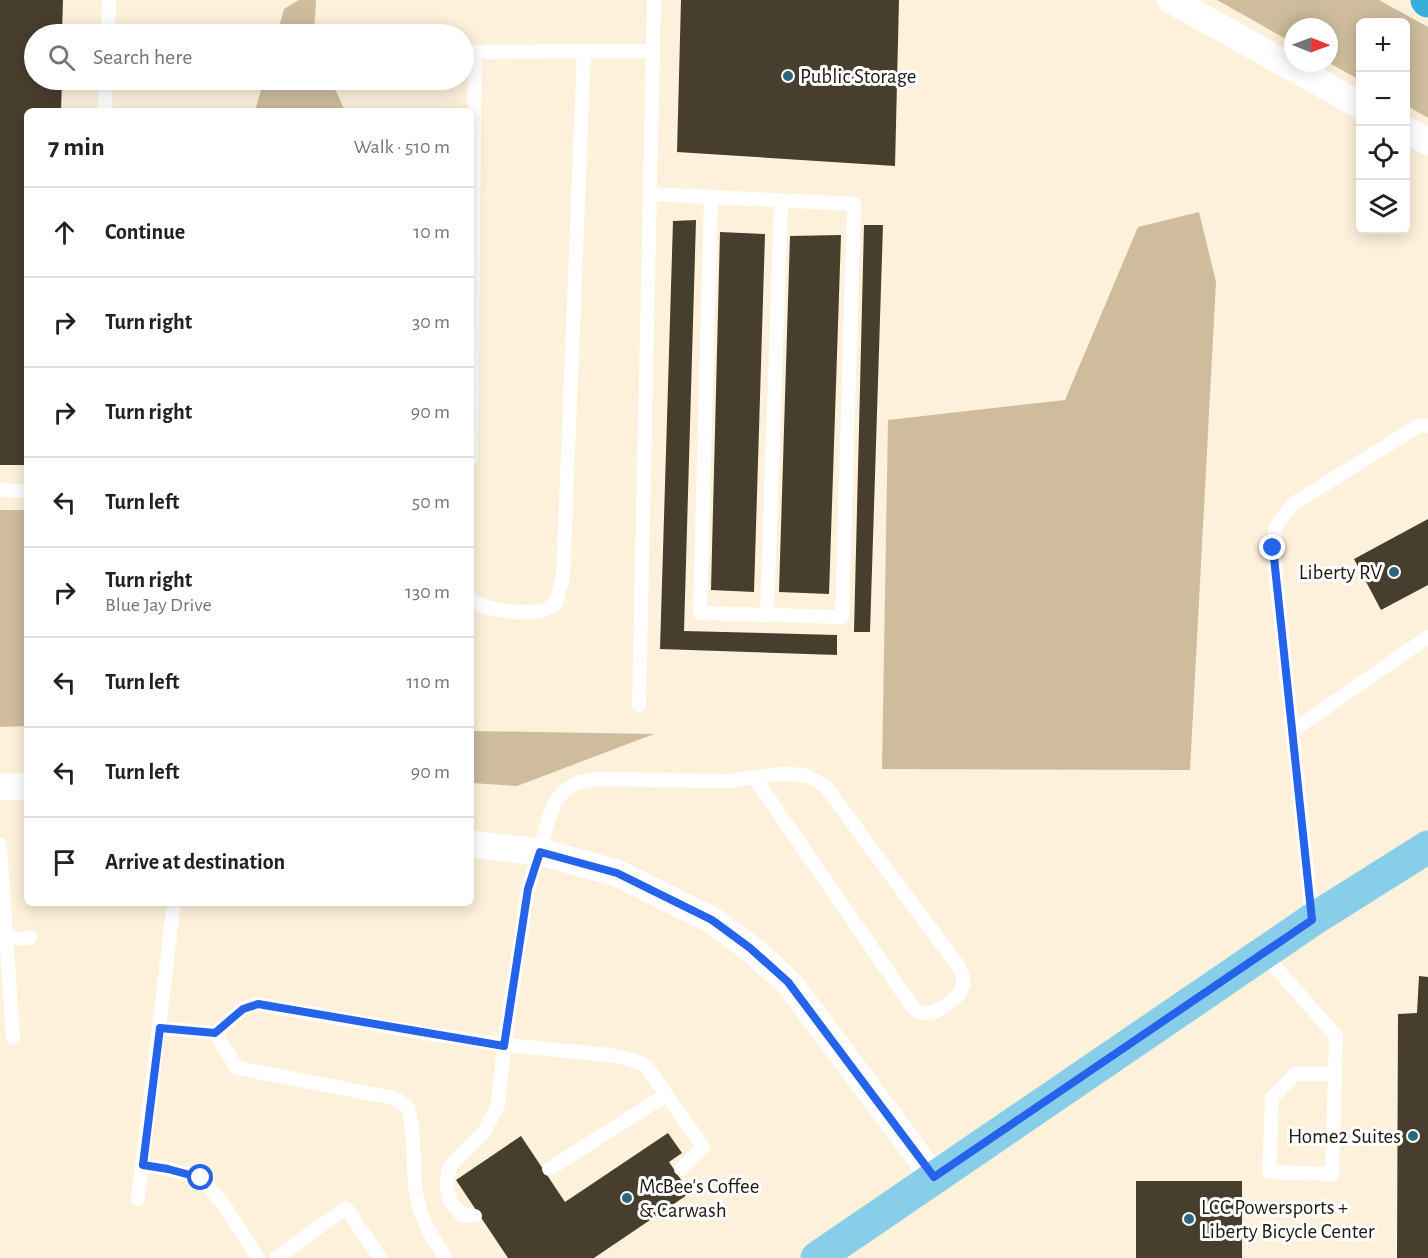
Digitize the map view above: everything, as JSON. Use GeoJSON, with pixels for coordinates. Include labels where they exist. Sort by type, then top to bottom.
{"type":"FeatureCollection","features":[{"type":"Feature","properties":{"kind":"main road"},"geometry":{"type":"LineString","coordinates":[[817,1258],[1312,920],[1428,847]]}},
{"type":"Feature","properties":{"kind":"street"},"geometry":{"type":"LineString","coordinates":[[1171,0],[1356,103]]}},
{"type":"Feature","properties":{"kind":"street"},"geometry":{"type":"LineString","coordinates":[[1410,132],[1428,142]]}},
{"type":"Feature","properties":{"kind":"street"},"geometry":{"type":"LineString","coordinates":[[0,787],[24,786]]}},
{"type":"Feature","properties":{"kind":"street"},"geometry":{"type":"LineString","coordinates":[[474,844],[540,852],[617,873],[712,920],[750,948],[788,982],[934,1177]]}},
{"type":"Feature","properties":{"kind":"lane"},"geometry":{"type":"LineString","coordinates":[[108,24],[109,0]]}},
{"type":"Feature","properties":{"kind":"lane"},"geometry":{"type":"LineString","coordinates":[[639,705],[654,0]]}},
{"type":"Feature","properties":{"kind":"lane"},"geometry":{"type":"LineString","coordinates":[[474,601],[500,610],[533,612],[545,610],[556,603],[563,577],[584,51]]}},
{"type":"Feature","properties":{"kind":"lane"},"geometry":{"type":"LineString","coordinates":[[474,154],[475,52],[653,51]]}},
{"type":"Feature","properties":{"kind":"lane"},"geometry":{"type":"LineString","coordinates":[[105,108],[106,90]]}},
{"type":"Feature","properties":{"kind":"lane"},"geometry":{"type":"LineString","coordinates":[[650,195],[711,197],[781,200],[854,204],[842,617],[700,613],[711,197]]}},
{"type":"Feature","properties":{"kind":"lane"},"geometry":{"type":"LineString","coordinates":[[767,615],[781,200]]}},
{"type":"Feature","properties":{"kind":"lane"},"geometry":{"type":"LineString","coordinates":[[1312,920],[1273,548],[1276,526],[1293,504],[1418,426],[1428,426]]}},
{"type":"Feature","properties":{"kind":"lane"},"geometry":{"type":"LineString","coordinates":[[0,490],[24,491]]}},
{"type":"Feature","properties":{"kind":"lane"},"geometry":{"type":"LineString","coordinates":[[1292,731],[1428,637]]}},
{"type":"Feature","properties":{"kind":"lane"},"geometry":{"type":"LineString","coordinates":[[475,1216],[462,1215],[452,1203],[446,1184],[450,1166],[484,1132],[498,1105],[504,1046],[528,889],[554,804],[563,792],[576,783],[594,779],[729,781],[754,777],[784,773],[807,776],[825,786],[959,967],[964,977],[962,988],[956,997],[931,1013],[920,1012],[912,1006],[754,777]]}},
{"type":"Feature","properties":{"kind":"lane"},"geometry":{"type":"LineString","coordinates":[[0,845],[13,1038]]}},
{"type":"Feature","properties":{"kind":"lane"},"geometry":{"type":"LineString","coordinates":[[138,1199],[174,906]]}},
{"type":"Feature","properties":{"kind":"lane"},"geometry":{"type":"LineString","coordinates":[[6,939],[30,938]]}},
{"type":"Feature","properties":{"kind":"lane"},"geometry":{"type":"LineString","coordinates":[[1264,954],[1336,1036],[1335,1074],[1332,1174],[1269,1172],[1272,1098],[1295,1074],[1335,1074]]}},
{"type":"Feature","properties":{"kind":"lane"},"geometry":{"type":"LineString","coordinates":[[160,1028],[215,1033],[243,1009],[258,1004],[504,1046],[579,1052],[638,1061],[647,1067],[703,1148],[681,1169]]}},
{"type":"Feature","properties":{"kind":"lane"},"geometry":{"type":"LineString","coordinates":[[215,1033],[237,1068],[394,1098],[408,1107],[413,1125],[417,1194],[421,1212],[430,1235],[446,1258]]}},
{"type":"Feature","properties":{"kind":"lane"},"geometry":{"type":"LineString","coordinates":[[549,1169],[666,1095]]}},
{"type":"Feature","properties":{"kind":"lane"},"geometry":{"type":"LineString","coordinates":[[143,1165],[201,1178],[224,1206],[258,1258]]}},
{"type":"Feature","properties":{"kind":"lane"},"geometry":{"type":"LineString","coordinates":[[276,1258],[346,1208],[380,1258]]}},
{"type":"Feature","properties":{"kind":"shaded area"},"geometry":{"type":"Polygon","coordinates":[[[299,0],[316,0],[315,24],[280,24],[284,9],[299,0]]]}},
{"type":"Feature","properties":{"kind":"shaded area"},"geometry":{"type":"Polygon","coordinates":[[[1217,0],[1379,0],[1428,27],[1428,118],[1410,107],[1410,18],[1356,18],[1356,78],[1338,68],[1338,18],[1284,18],[1284,38],[1217,0]]]}},
{"type":"Feature","properties":{"kind":"shaded area"},"geometry":{"type":"Polygon","coordinates":[[[261,90],[336,90],[344,108],[256,108],[261,90]]]}},
{"type":"Feature","properties":{"kind":"shaded area"},"geometry":{"type":"Polygon","coordinates":[[[1199,212],[1216,282],[1190,770],[882,769],[888,420],[1065,400],[1138,227],[1199,212]]]}},
{"type":"Feature","properties":{"kind":"shaded area"},"geometry":{"type":"Polygon","coordinates":[[[0,510],[24,510],[24,726],[0,727],[0,510]]]}},
{"type":"Feature","properties":{"kind":"shaded area"},"geometry":{"type":"Polygon","coordinates":[[[474,731],[654,734],[517,786],[474,783],[474,731]]]}},
{"type":"Feature","properties":{"kind":"building"},"geometry":{"type":"Polygon","coordinates":[[[0,0],[63,0],[62,24],[24,24],[24,90],[62,90],[61,108],[24,108],[24,465],[0,465],[0,0]]]}},
{"type":"Feature","properties":{"kind":"building","name":"Public Storage"},"geometry":{"type":"Polygon","coordinates":[[[681,0],[899,0],[895,166],[677,152],[681,0]]]}},
{"type":"Feature","properties":{"kind":"building"},"geometry":{"type":"Polygon","coordinates":[[[696,220],[684,631],[837,635],[837,655],[660,649],[673,221],[696,220]]]}},
{"type":"Feature","properties":{"kind":"building"},"geometry":{"type":"Polygon","coordinates":[[[864,225],[883,225],[870,632],[854,632],[864,225]]]}},
{"type":"Feature","properties":{"kind":"building"},"geometry":{"type":"Polygon","coordinates":[[[720,232],[765,234],[754,592],[711,590],[720,232]]]}},
{"type":"Feature","properties":{"kind":"building"},"geometry":{"type":"Polygon","coordinates":[[[841,235],[829,594],[779,592],[790,236],[841,235]]]}},
{"type":"Feature","properties":{"kind":"building","name":"Liberty RV"},"geometry":{"type":"Polygon","coordinates":[[[1428,519],[1428,585],[1381,610],[1354,559],[1428,519]]]}},
{"type":"Feature","properties":{"kind":"building","name":"Home2 Suites"},"geometry":{"type":"Polygon","coordinates":[[[1419,976],[1428,977],[1428,1258],[1397,1258],[1398,1014],[1417,1013],[1419,976]]]}},
{"type":"Feature","properties":{"kind":"building","name":"McBee's Coffee & Carwash"},"geometry":{"type":"Polygon","coordinates":[[[668,1133],[682,1153],[669,1162],[690,1193],[594,1258],[508,1258],[456,1180],[521,1136],[565,1202],[668,1133]]]}},
{"type":"Feature","properties":{"kind":"building","name":"LCC Powersports + Liberty Bicycle Center"},"geometry":{"type":"Polygon","coordinates":[[[1136,1181],[1242,1181],[1242,1258],[1136,1258],[1136,1181]]]}},
{"type":"Feature","properties":{"kind":"place","name":"Public Storage"},"geometry":{"type":"Point","coordinates":[788,76]}},
{"type":"Feature","properties":{"kind":"place","name":"Liberty RV"},"geometry":{"type":"Point","coordinates":[1394,572]}},
{"type":"Feature","properties":{"kind":"place","name":"Home2 Suites"},"geometry":{"type":"Point","coordinates":[1413,1136]}},
{"type":"Feature","properties":{"kind":"place","name":"McBee's Coffee & Carwash"},"geometry":{"type":"Point","coordinates":[627,1198]}},
{"type":"Feature","properties":{"kind":"place","name":"LCC Powersports + Liberty Bicycle Center"},"geometry":{"type":"Point","coordinates":[1189,1219]}},
{"type":"Feature","properties":{"kind":"route"},"geometry":{"type":"LineString","coordinates":[[201,1178],[143,1165],[160,1028],[215,1033],[243,1009],[258,1004],[504,1046],[528,889],[540,852],[617,873],[712,920],[750,948],[788,982],[934,1177],[1312,920],[1273,548]]}}]}
